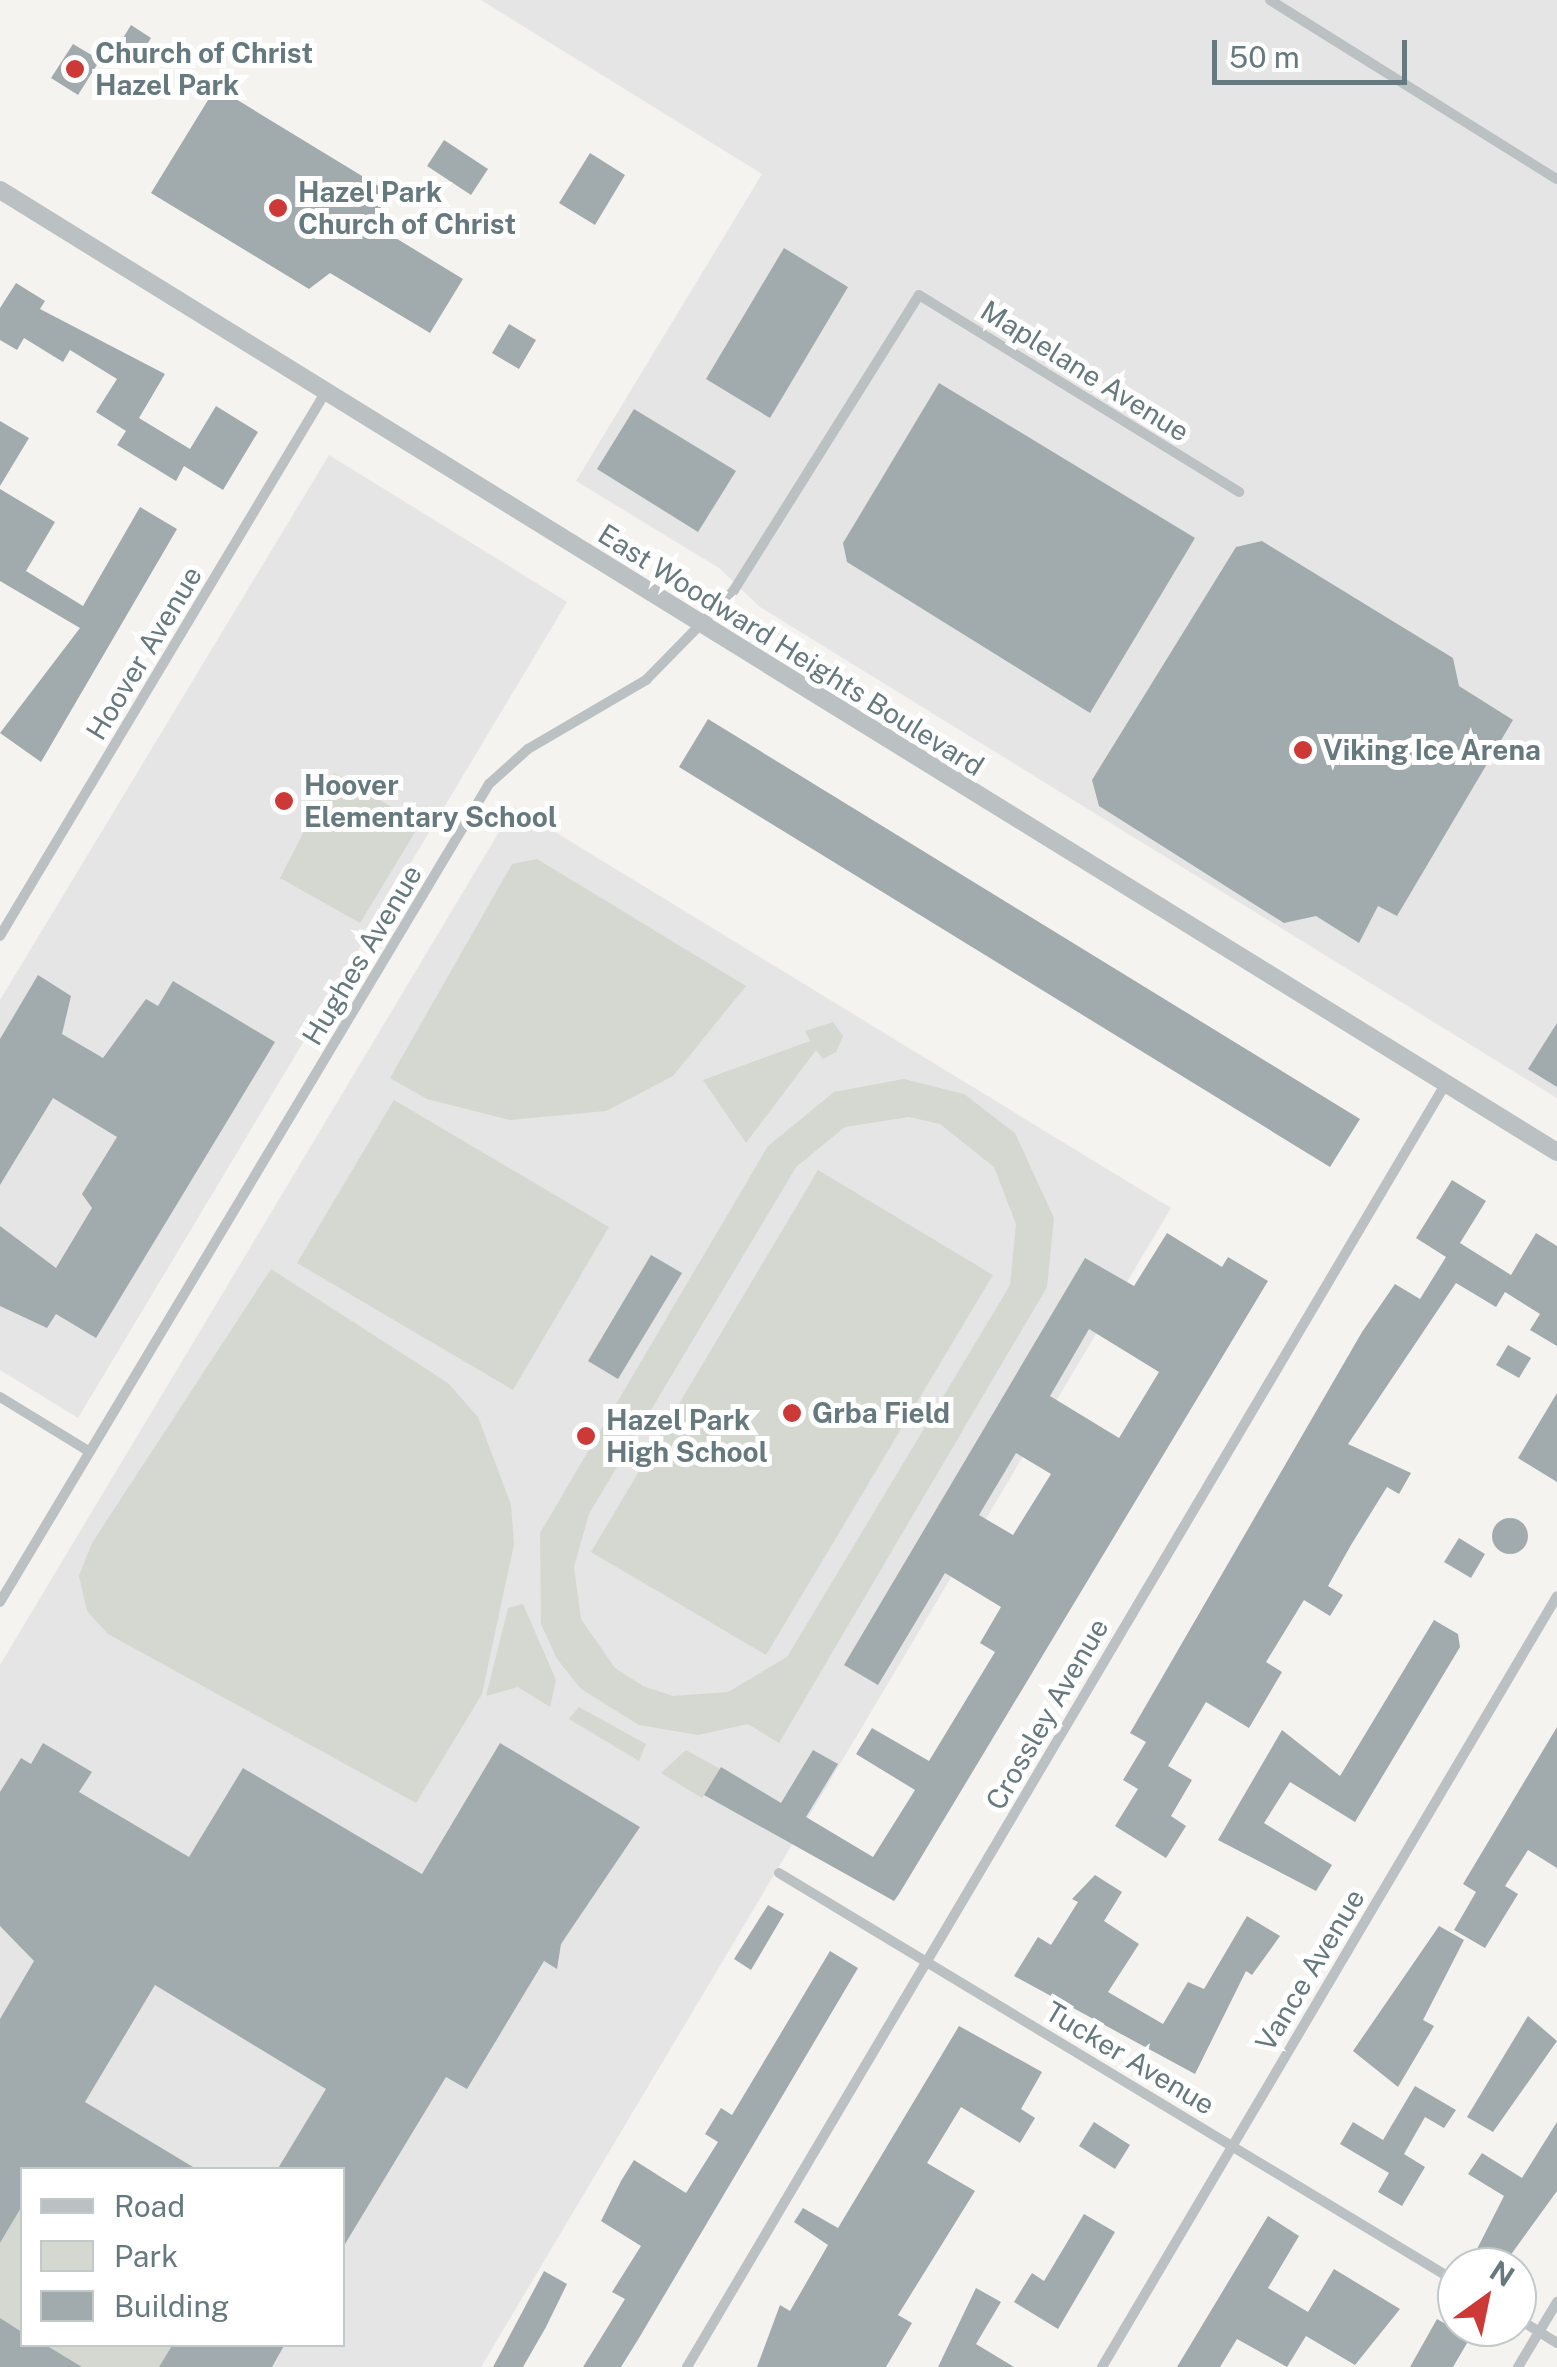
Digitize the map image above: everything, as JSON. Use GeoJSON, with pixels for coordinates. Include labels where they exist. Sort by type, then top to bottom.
{"type":"FeatureCollection","features":[{"type":"Feature","properties":{"kind":"street"},"geometry":{"type":"LineString","coordinates":[[1270,0],[1557,179]]}},
{"type":"Feature","properties":{"kind":"street","name":"East Woodward Heights Boulevard"},"geometry":{"type":"LineString","coordinates":[[0,190],[697,625],[1557,1152]]}},
{"type":"Feature","properties":{"kind":"street","name":"Maplelane Avenue"},"geometry":{"type":"LineString","coordinates":[[911,306],[919,295],[1239,492]]}},
{"type":"Feature","properties":{"kind":"street","name":"Hughes Avenue"},"geometry":{"type":"LineString","coordinates":[[0,1602],[489,784],[528,750],[646,680],[734,590],[911,306]]}},
{"type":"Feature","properties":{"kind":"street","name":"Hoover Avenue"},"geometry":{"type":"LineString","coordinates":[[0,936],[326,393]]}},
{"type":"Feature","properties":{"kind":"street","name":"Crossley Avenue"},"geometry":{"type":"LineString","coordinates":[[687,2367],[1446,1083]]}},
{"type":"Feature","properties":{"kind":"street"},"geometry":{"type":"LineString","coordinates":[[0,1398],[90,1452]]}},
{"type":"Feature","properties":{"kind":"street","name":"Vance Avenue"},"geometry":{"type":"LineString","coordinates":[[1102,2367],[1557,1596]]}},
{"type":"Feature","properties":{"kind":"street","name":"Tucker Avenue"},"geometry":{"type":"LineString","coordinates":[[779,1873],[1437,2270]]}},
{"type":"Feature","properties":{"kind":"street"},"geometry":{"type":"LineString","coordinates":[[1518,2367],[1557,2302]]}},
{"type":"Feature","properties":{"kind":"street"},"geometry":{"type":"LineString","coordinates":[[1539,2332],[1557,2343]]}},
{"type":"Feature","properties":{"kind":"shaded area"},"geometry":{"type":"Polygon","coordinates":[[[481,0],[1557,0],[1557,1098],[760,607],[719,568],[576,481],[762,174],[481,0]]]}},
{"type":"Feature","properties":{"kind":"shaded area","name":"Hoover Elementary School"},"geometry":{"type":"Polygon","coordinates":[[[329,455],[567,602],[78,1418],[0,1370],[0,1000],[329,455]]]}},
{"type":"Feature","properties":{"kind":"shaded area","name":"Hazel Park High School"},"geometry":{"type":"Polygon","coordinates":[[[514,807],[1171,1208],[481,2367],[0,2367],[0,1665],[514,807]]]}},
{"type":"Feature","properties":{"kind":"green space"},"geometry":{"type":"Polygon","coordinates":[[[334,773],[420,824],[360,923],[280,878],[334,773]]]}},
{"type":"Feature","properties":{"kind":"green space"},"geometry":{"type":"Polygon","coordinates":[[[537,859],[746,986],[673,1076],[606,1111],[510,1120],[427,1099],[390,1078],[512,864],[537,859]]]}},
{"type":"Feature","properties":{"kind":"green space"},"geometry":{"type":"Polygon","coordinates":[[[833,1022],[843,1036],[836,1052],[823,1059],[816,1050],[746,1143],[703,1080],[810,1041],[805,1031],[833,1022]]]}},
{"type":"Feature","properties":{"kind":"green space"},"geometry":{"type":"Polygon","coordinates":[[[904,1079],[964,1094],[1015,1133],[1054,1218],[1047,1287],[779,1743],[748,1724],[698,1735],[639,1725],[581,1689],[557,1659],[541,1624],[540,1533],[768,1146],[834,1092],[904,1079]],[[909,1117],[845,1127],[796,1167],[589,1514],[574,1567],[581,1619],[615,1668],[643,1686],[673,1696],[728,1692],[787,1657],[1010,1285],[1016,1224],[994,1167],[940,1124],[909,1117]]]}},
{"type":"Feature","properties":{"kind":"green space"},"geometry":{"type":"Polygon","coordinates":[[[394,1100],[609,1227],[513,1390],[297,1263],[394,1100]]]}},
{"type":"Feature","properties":{"kind":"green space","name":"Grba Field"},"geometry":{"type":"Polygon","coordinates":[[[818,1170],[993,1275],[766,1655],[591,1552],[818,1170]]]}},
{"type":"Feature","properties":{"kind":"green space"},"geometry":{"type":"Polygon","coordinates":[[[271,1269],[448,1383],[478,1417],[511,1505],[514,1544],[482,1694],[416,1803],[108,1634],[87,1611],[79,1576],[92,1543],[271,1269]]]}},
{"type":"Feature","properties":{"kind":"green space"},"geometry":{"type":"Polygon","coordinates":[[[523,1604],[556,1680],[550,1707],[518,1687],[486,1696],[508,1608],[523,1604]]]}},
{"type":"Feature","properties":{"kind":"green space"},"geometry":{"type":"Polygon","coordinates":[[[579,1707],[646,1744],[639,1761],[569,1719],[579,1707]]]}},
{"type":"Feature","properties":{"kind":"green space"},"geometry":{"type":"Polygon","coordinates":[[[686,1750],[720,1769],[702,1798],[661,1773],[686,1750]]]}},
{"type":"Feature","properties":{"kind":"green space"},"geometry":{"type":"Polygon","coordinates":[[[20,2209],[20,2331],[0,2318],[0,2243],[20,2209]]]}},
{"type":"Feature","properties":{"kind":"green space"},"geometry":{"type":"Polygon","coordinates":[[[47,2347],[172,2347],[159,2367],[82,2367],[47,2347]]]}},
{"type":"Feature","properties":{"kind":"building"},"geometry":{"type":"Polygon","coordinates":[[[131,25],[151,38],[137,61],[117,48],[131,25]]]}},
{"type":"Feature","properties":{"kind":"building","name":"Church of Christ Hazel Park"},"geometry":{"type":"Polygon","coordinates":[[[73,44],[100,60],[78,95],[51,78],[73,44]]]}},
{"type":"Feature","properties":{"kind":"building","name":"Hazel Park Church of Christ"},"geometry":{"type":"Polygon","coordinates":[[[216,87],[390,193],[371,223],[463,279],[430,333],[330,273],[309,289],[151,193],[216,87]]]}},
{"type":"Feature","properties":{"kind":"building"},"geometry":{"type":"Polygon","coordinates":[[[444,140],[488,169],[471,195],[427,166],[444,140]]]}},
{"type":"Feature","properties":{"kind":"building"},"geometry":{"type":"Polygon","coordinates":[[[590,153],[625,175],[595,225],[559,203],[590,153]]]}},
{"type":"Feature","properties":{"kind":"building"},"geometry":{"type":"Polygon","coordinates":[[[784,248],[848,287],[770,418],[706,379],[784,248]]]}},
{"type":"Feature","properties":{"kind":"building"},"geometry":{"type":"Polygon","coordinates":[[[16,283],[45,301],[40,309],[165,374],[139,418],[190,449],[216,406],[258,432],[223,490],[184,466],[176,481],[117,445],[126,431],[96,412],[117,379],[70,350],[63,362],[24,338],[17,350],[0,340],[0,308],[16,283]]]}},
{"type":"Feature","properties":{"kind":"building"},"geometry":{"type":"Polygon","coordinates":[[[509,324],[536,340],[519,369],[492,353],[509,324]]]}},
{"type":"Feature","properties":{"kind":"building"},"geometry":{"type":"Polygon","coordinates":[[[939,383],[1195,538],[1090,713],[847,562],[843,543],[939,383]]]}},
{"type":"Feature","properties":{"kind":"building"},"geometry":{"type":"Polygon","coordinates":[[[634,409],[736,471],[698,532],[597,469],[634,409]]]}},
{"type":"Feature","properties":{"kind":"building"},"geometry":{"type":"Polygon","coordinates":[[[0,421],[29,438],[0,486],[0,421]]]}},
{"type":"Feature","properties":{"kind":"building"},"geometry":{"type":"Polygon","coordinates":[[[0,489],[55,522],[26,571],[83,606],[140,507],[177,529],[41,762],[0,733],[80,628],[0,581],[0,489]]]}},
{"type":"Feature","properties":{"kind":"building","name":"Viking Ice Arena"},"geometry":{"type":"Polygon","coordinates":[[[1262,541],[1453,658],[1459,686],[1513,720],[1397,916],[1378,906],[1359,943],[1316,916],[1284,923],[1099,806],[1092,780],[1236,547],[1262,541]]]}},
{"type":"Feature","properties":{"kind":"building"},"geometry":{"type":"Polygon","coordinates":[[[708,719],[1360,1119],[1330,1167],[679,767],[708,719]]]}},
{"type":"Feature","properties":{"kind":"building"},"geometry":{"type":"Polygon","coordinates":[[[38,975],[71,996],[62,1034],[103,1058],[146,999],[158,1006],[173,981],[275,1042],[96,1338],[56,1314],[47,1328],[0,1306],[0,1226],[56,1268],[92,1208],[82,1194],[117,1137],[53,1098],[0,1185],[0,1039],[38,975]]]}},
{"type":"Feature","properties":{"kind":"building"},"geometry":{"type":"Polygon","coordinates":[[[1557,1023],[1557,1087],[1528,1069],[1557,1023]]]}},
{"type":"Feature","properties":{"kind":"building"},"geometry":{"type":"Polygon","coordinates":[[[1452,1180],[1486,1201],[1460,1243],[1511,1275],[1536,1233],[1557,1246],[1557,1346],[1530,1330],[1540,1314],[1505,1292],[1496,1307],[1456,1283],[1348,1444],[1411,1473],[1399,1494],[1387,1487],[1351,1545],[1328,1586],[1343,1595],[1330,1616],[1304,1600],[1266,1662],[1282,1672],[1249,1728],[1206,1702],[1168,1766],[1192,1780],[1171,1816],[1186,1826],[1166,1858],[1115,1826],[1138,1789],[1123,1780],[1146,1742],[1130,1733],[1362,1332],[1395,1284],[1420,1299],[1446,1257],[1416,1238],[1452,1180]]]}},
{"type":"Feature","properties":{"kind":"building"},"geometry":{"type":"Polygon","coordinates":[[[1167,1233],[1222,1267],[1228,1257],[1268,1281],[894,1901],[704,1795],[721,1767],[781,1803],[813,1750],[838,1764],[806,1817],[873,1857],[915,1790],[856,1754],[872,1728],[929,1761],[995,1652],[980,1643],[1001,1607],[945,1573],[878,1685],[844,1665],[1085,1258],[1134,1286],[1167,1233]],[[1089,1329],[1050,1396],[1119,1438],[1159,1372],[1089,1329]],[[1016,1453],[979,1515],[1013,1535],[1051,1474],[1016,1453]]]}},
{"type":"Feature","properties":{"kind":"building"},"geometry":{"type":"Polygon","coordinates":[[[651,1255],[682,1273],[618,1379],[588,1361],[651,1255]]]}},
{"type":"Feature","properties":{"kind":"building"},"geometry":{"type":"Polygon","coordinates":[[[1508,1345],[1531,1358],[1519,1378],[1496,1365],[1508,1345]]]}},
{"type":"Feature","properties":{"kind":"building"},"geometry":{"type":"Polygon","coordinates":[[[1557,1393],[1557,1482],[1518,1458],[1557,1393]]]}},
{"type":"Feature","properties":{"kind":"building"},"geometry":{"type":"Polygon","coordinates":[[[1510,1518],[1523,1523],[1528,1536],[1523,1549],[1510,1554],[1497,1549],[1492,1536],[1497,1523],[1510,1518]]]}},
{"type":"Feature","properties":{"kind":"building"},"geometry":{"type":"Polygon","coordinates":[[[1459,1538],[1485,1554],[1471,1578],[1444,1562],[1459,1538]]]}},
{"type":"Feature","properties":{"kind":"building"},"geometry":{"type":"Polygon","coordinates":[[[1434,1620],[1458,1634],[1460,1647],[1355,1822],[1290,1782],[1264,1823],[1332,1865],[1316,1891],[1218,1840],[1282,1730],[1340,1776],[1434,1620]]]}},
{"type":"Feature","properties":{"kind":"building"},"geometry":{"type":"Polygon","coordinates":[[[1557,1727],[1557,1868],[1528,1850],[1505,1886],[1518,1894],[1485,1948],[1454,1930],[1476,1892],[1463,1884],[1557,1727]]]}},
{"type":"Feature","properties":{"kind":"building"},"geometry":{"type":"Polygon","coordinates":[[[43,1743],[92,1772],[79,1792],[189,1857],[243,1768],[422,1874],[500,1743],[640,1827],[561,1944],[557,1969],[544,1961],[467,2089],[446,2077],[345,2244],[345,2167],[279,2167],[326,2089],[155,1985],[85,2102],[193,2167],[20,2167],[20,2209],[0,2243],[0,2019],[34,1961],[0,1926],[0,1792],[21,1758],[31,1764],[43,1743]]]}},
{"type":"Feature","properties":{"kind":"building"},"geometry":{"type":"Polygon","coordinates":[[[1095,1875],[1122,1892],[1104,1921],[1139,1944],[1108,1992],[1163,2024],[1188,1982],[1204,1989],[1247,1916],[1280,1936],[1252,1975],[1246,1971],[1195,2074],[1014,1976],[1038,1937],[1051,1945],[1078,1902],[1072,1899],[1095,1875]]]}},
{"type":"Feature","properties":{"kind":"building"},"geometry":{"type":"Polygon","coordinates":[[[768,1905],[784,1914],[751,1970],[734,1959],[768,1905]]]}},
{"type":"Feature","properties":{"kind":"building"},"geometry":{"type":"Polygon","coordinates":[[[1439,1926],[1464,1940],[1423,2020],[1434,2026],[1398,2087],[1353,2051],[1439,1926]]]}},
{"type":"Feature","properties":{"kind":"building"},"geometry":{"type":"Polygon","coordinates":[[[830,1951],[858,1968],[639,2338],[621,2367],[583,2367],[625,2299],[612,2292],[641,2246],[601,2221],[621,2181],[634,2160],[686,2193],[718,2142],[705,2134],[721,2108],[732,2115],[830,1951]]]}},
{"type":"Feature","properties":{"kind":"building"},"geometry":{"type":"Polygon","coordinates":[[[1528,2016],[1557,2041],[1493,2132],[1467,2117],[1528,2016]]]}},
{"type":"Feature","properties":{"kind":"building"},"geometry":{"type":"Polygon","coordinates":[[[959,2026],[1042,2072],[1021,2109],[1035,2118],[1020,2143],[961,2107],[927,2163],[975,2191],[898,2315],[912,2323],[886,2367],[757,2367],[780,2305],[790,2311],[828,2245],[794,2222],[803,2208],[838,2228],[959,2026]]]}},
{"type":"Feature","properties":{"kind":"building"},"geometry":{"type":"Polygon","coordinates":[[[1415,2086],[1456,2110],[1444,2128],[1425,2117],[1404,2154],[1425,2167],[1402,2206],[1378,2192],[1389,2173],[1340,2144],[1353,2122],[1383,2140],[1415,2086]]]}},
{"type":"Feature","properties":{"kind":"building"},"geometry":{"type":"Polygon","coordinates":[[[1094,2122],[1130,2145],[1115,2169],[1079,2146],[1094,2122]]]}},
{"type":"Feature","properties":{"kind":"building"},"geometry":{"type":"Polygon","coordinates":[[[1557,2122],[1557,2191],[1516,2247],[1478,2247],[1504,2196],[1468,2174],[1482,2153],[1522,2178],[1557,2122]]]}},
{"type":"Feature","properties":{"kind":"building"},"geometry":{"type":"Polygon","coordinates":[[[1084,2214],[1115,2232],[1058,2329],[1014,2302],[1032,2273],[1044,2281],[1084,2214]]]}},
{"type":"Feature","properties":{"kind":"building"},"geometry":{"type":"Polygon","coordinates":[[[1268,2216],[1299,2236],[1268,2288],[1308,2312],[1334,2269],[1400,2309],[1355,2365],[1306,2336],[1287,2367],[1237,2339],[1220,2367],[1177,2367],[1268,2216]]]}},
{"type":"Feature","properties":{"kind":"building"},"geometry":{"type":"Polygon","coordinates":[[[544,2271],[567,2284],[546,2327],[523,2367],[493,2367],[544,2271]]]}},
{"type":"Feature","properties":{"kind":"building"},"geometry":{"type":"Polygon","coordinates":[[[976,2288],[1001,2302],[976,2344],[1014,2367],[938,2367],[976,2288]]]}},
{"type":"Feature","properties":{"kind":"building"},"geometry":{"type":"Polygon","coordinates":[[[0,2318],[20,2331],[20,2347],[49,2347],[82,2367],[0,2367],[0,2318]]]}},
{"type":"Feature","properties":{"kind":"building"},"geometry":{"type":"Polygon","coordinates":[[[1437,2319],[1437,2347],[1465,2347],[1453,2367],[1410,2367],[1437,2319]]]}},
{"type":"Feature","properties":{"kind":"building"},"geometry":{"type":"Polygon","coordinates":[[[171,2347],[283,2347],[272,2367],[159,2367],[171,2347]]]}},
{"type":"Feature","properties":{"kind":"place","name":"Church of Christ Hazel Park"},"geometry":{"type":"Point","coordinates":[75,69]}},
{"type":"Feature","properties":{"kind":"place","name":"Hazel Park Church of Christ"},"geometry":{"type":"Point","coordinates":[278,208]}},
{"type":"Feature","properties":{"kind":"place","name":"Viking Ice Arena"},"geometry":{"type":"Point","coordinates":[1303,750]}},
{"type":"Feature","properties":{"kind":"place","name":"Hoover Elementary School"},"geometry":{"type":"Point","coordinates":[284,801]}},
{"type":"Feature","properties":{"kind":"place","name":"Grba Field"},"geometry":{"type":"Point","coordinates":[792,1413]}},
{"type":"Feature","properties":{"kind":"place","name":"Hazel Park High School"},"geometry":{"type":"Point","coordinates":[586,1436]}}]}
